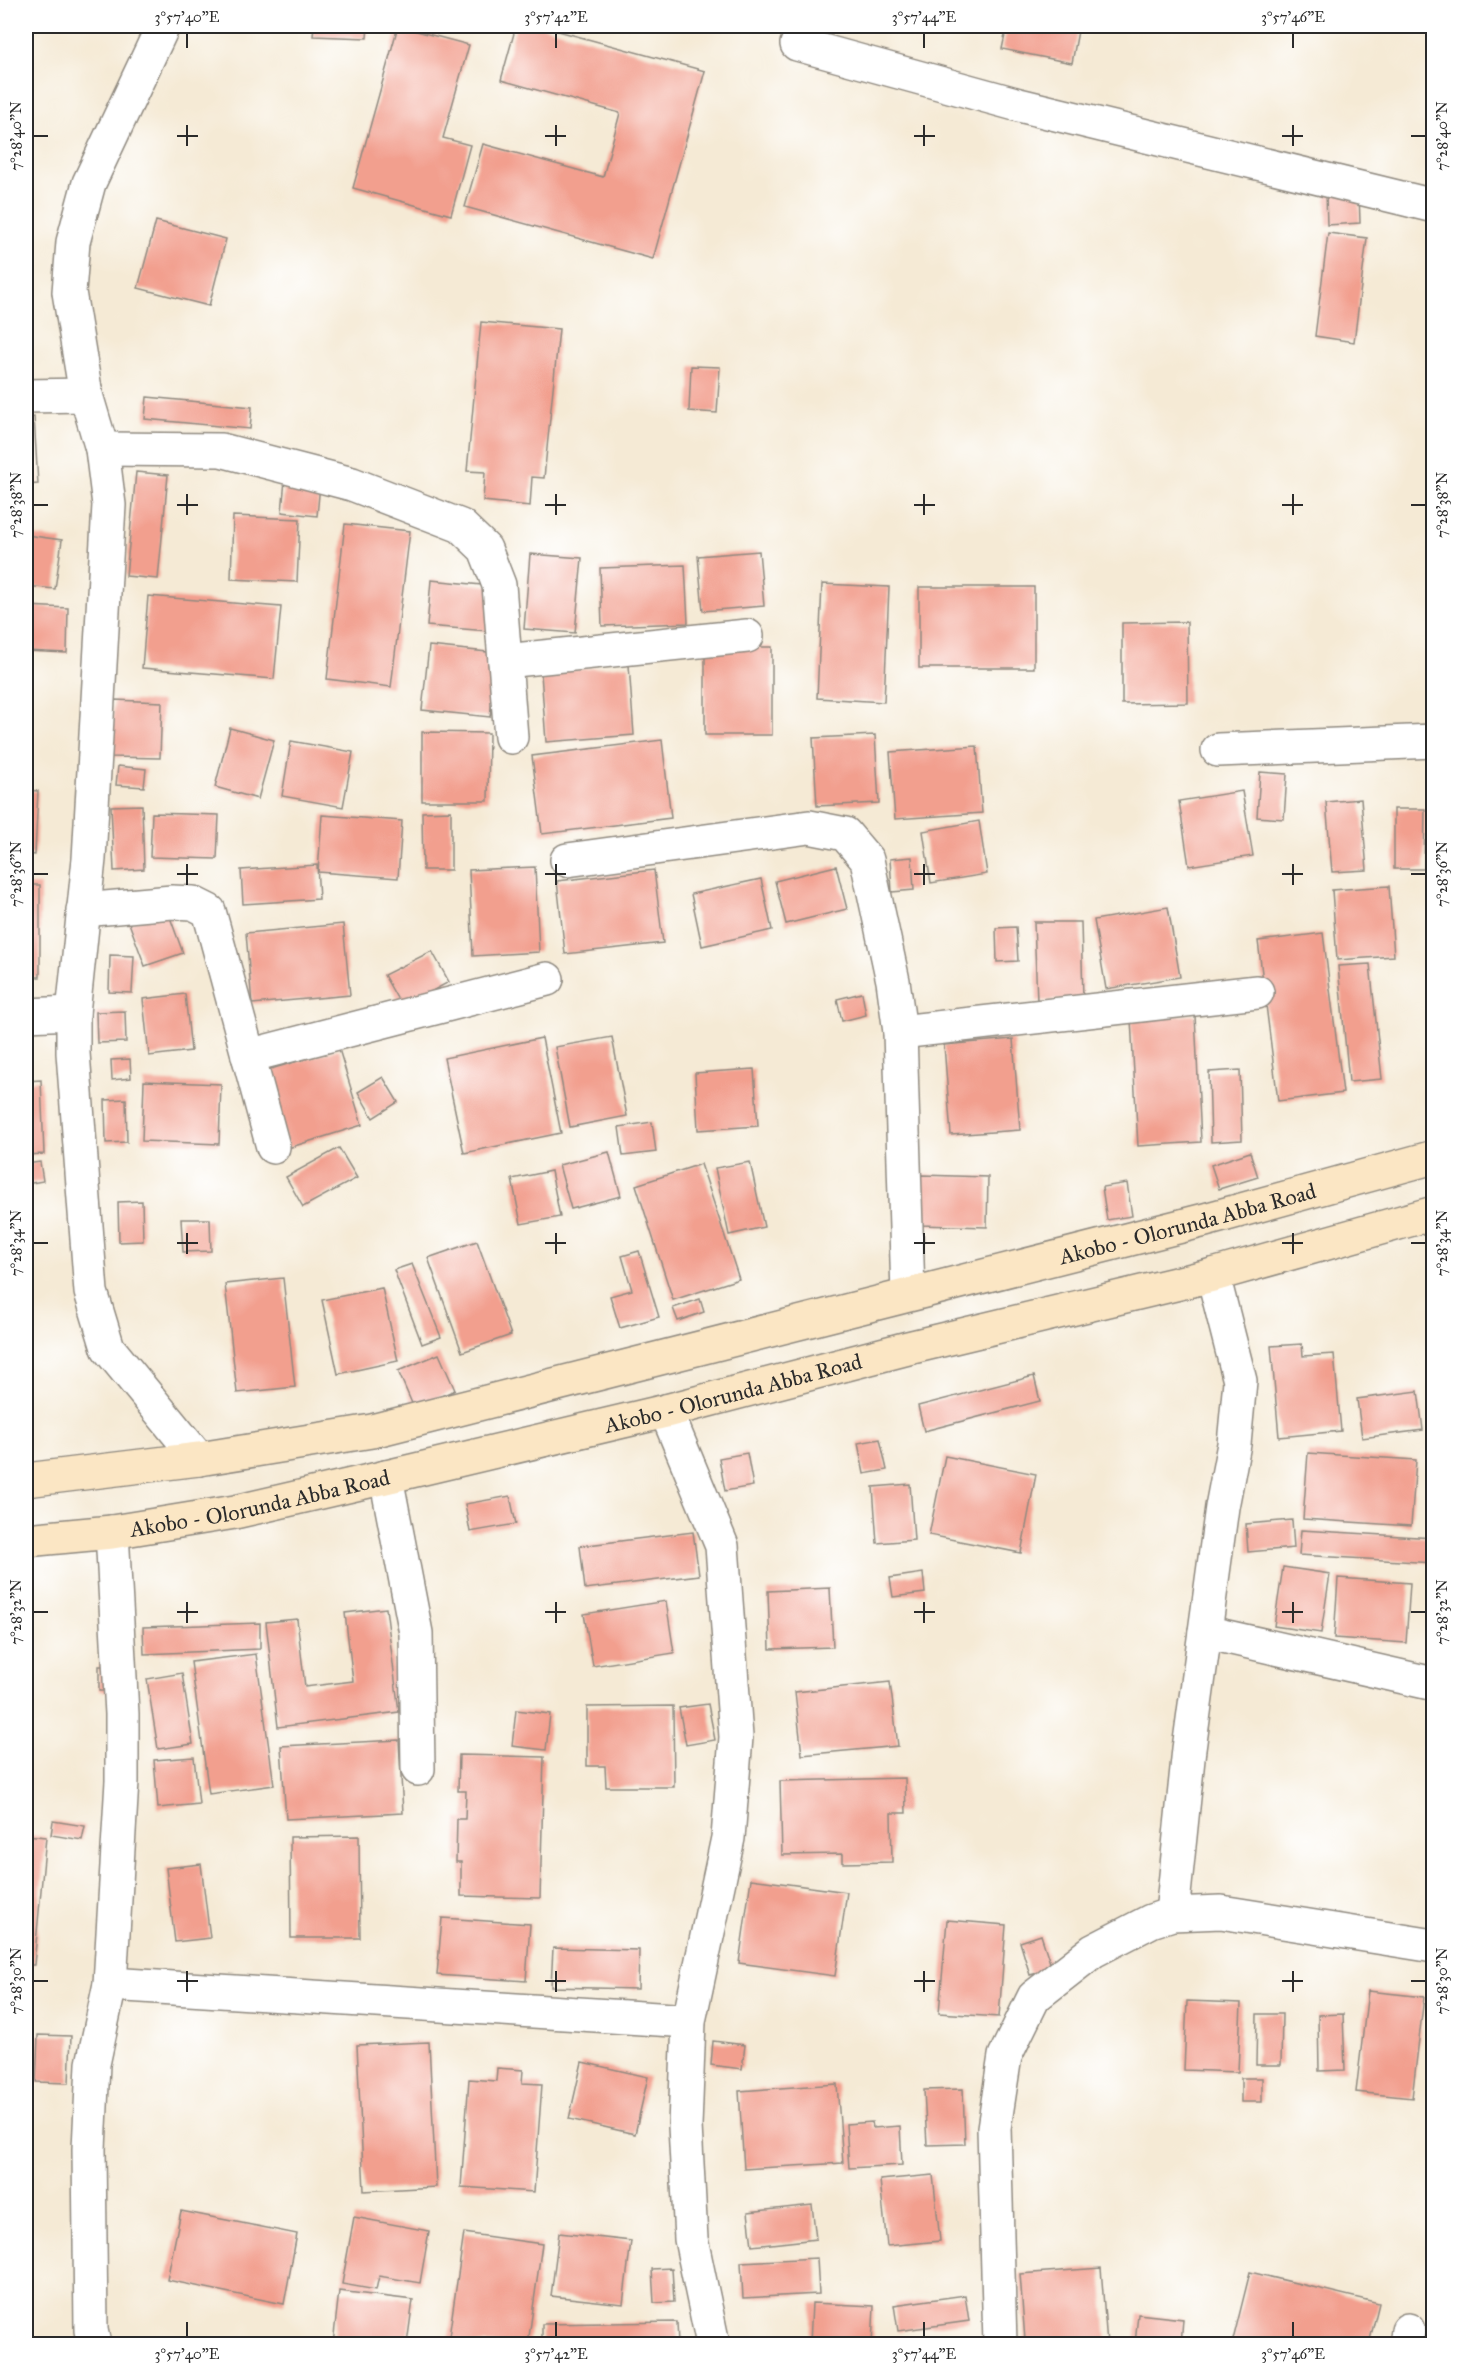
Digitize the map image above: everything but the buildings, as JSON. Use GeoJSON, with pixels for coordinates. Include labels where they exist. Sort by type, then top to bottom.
{"type":"FeatureCollection","features":[{"type":"Feature","properties":{"kind":"main road","name":"Akobo - Olorunda Abba Road"},"geometry":{"type":"LineString","coordinates":[[26,1480],[199,1459],[372,1431],[1205,1220],[1434,1157]]}},
{"type":"Feature","properties":{"kind":"main road","name":"Akobo - Olorunda Abba Road"},"geometry":{"type":"LineString","coordinates":[[26,1540],[112,1532],[235,1512],[386,1477],[666,1411],[908,1348],[1213,1275],[1434,1213]]}},
{"type":"Feature","properties":{"kind":"street"},"geometry":{"type":"LineString","coordinates":[[163,26],[89,183],[73,242],[69,292],[86,395],[102,449],[108,505],[89,859],[73,1013],[73,1053],[91,1292],[108,1348],[199,1459]]}},
{"type":"Feature","properties":{"kind":"street"},"geometry":{"type":"LineString","coordinates":[[797,44],[1019,105],[1434,206]]}},
{"type":"Feature","properties":{"kind":"street"},"geometry":{"type":"LineString","coordinates":[[26,396],[86,395]]}},
{"type":"Feature","properties":{"kind":"street"},"geometry":{"type":"LineString","coordinates":[[102,449],[221,450],[352,484],[461,526],[485,549],[499,585],[511,737]]}},
{"type":"Feature","properties":{"kind":"street"},"geometry":{"type":"LineString","coordinates":[[505,661],[747,636]]}},
{"type":"Feature","properties":{"kind":"street"},"geometry":{"type":"LineString","coordinates":[[1218,750],[1434,741]]}},
{"type":"Feature","properties":{"kind":"street"},"geometry":{"type":"LineString","coordinates":[[567,860],[809,827],[845,834],[867,860],[893,981],[900,1032],[908,1294]]}},
{"type":"Feature","properties":{"kind":"street"},"geometry":{"type":"LineString","coordinates":[[83,910],[171,902],[193,903],[209,911],[273,1147]]}},
{"type":"Feature","properties":{"kind":"street"},"geometry":{"type":"LineString","coordinates":[[248,1056],[548,980]]}},
{"type":"Feature","properties":{"kind":"street"},"geometry":{"type":"LineString","coordinates":[[900,1032],[1257,992]]}},
{"type":"Feature","properties":{"kind":"street"},"geometry":{"type":"LineString","coordinates":[[26,1015],[73,1013]]}},
{"type":"Feature","properties":{"kind":"street"},"geometry":{"type":"LineString","coordinates":[[1172,1914],[1189,1749],[1222,1507],[1234,1444],[1240,1382],[1213,1275]]}},
{"type":"Feature","properties":{"kind":"street"},"geometry":{"type":"LineString","coordinates":[[666,1411],[722,1546],[736,1737],[728,1838],[689,2021],[685,2126],[691,2238],[713,2344]]}},
{"type":"Feature","properties":{"kind":"street"},"geometry":{"type":"LineString","coordinates":[[386,1477],[416,1633],[418,1769]]}},
{"type":"Feature","properties":{"kind":"street"},"geometry":{"type":"LineString","coordinates":[[94,2344],[91,2330],[90,2139],[93,2064],[110,1984],[122,1781],[122,1714],[112,1532]]}},
{"type":"Feature","properties":{"kind":"street"},"geometry":{"type":"LineString","coordinates":[[1205,1632],[1434,1684]]}},
{"type":"Feature","properties":{"kind":"street"},"geometry":{"type":"LineString","coordinates":[[999,2344],[994,2128],[1005,2056],[1034,1997],[1093,1951],[1151,1921],[1172,1914],[1221,1912],[1434,1946]]}},
{"type":"Feature","properties":{"kind":"street"},"geometry":{"type":"LineString","coordinates":[[110,1984],[689,2021]]}}]}
